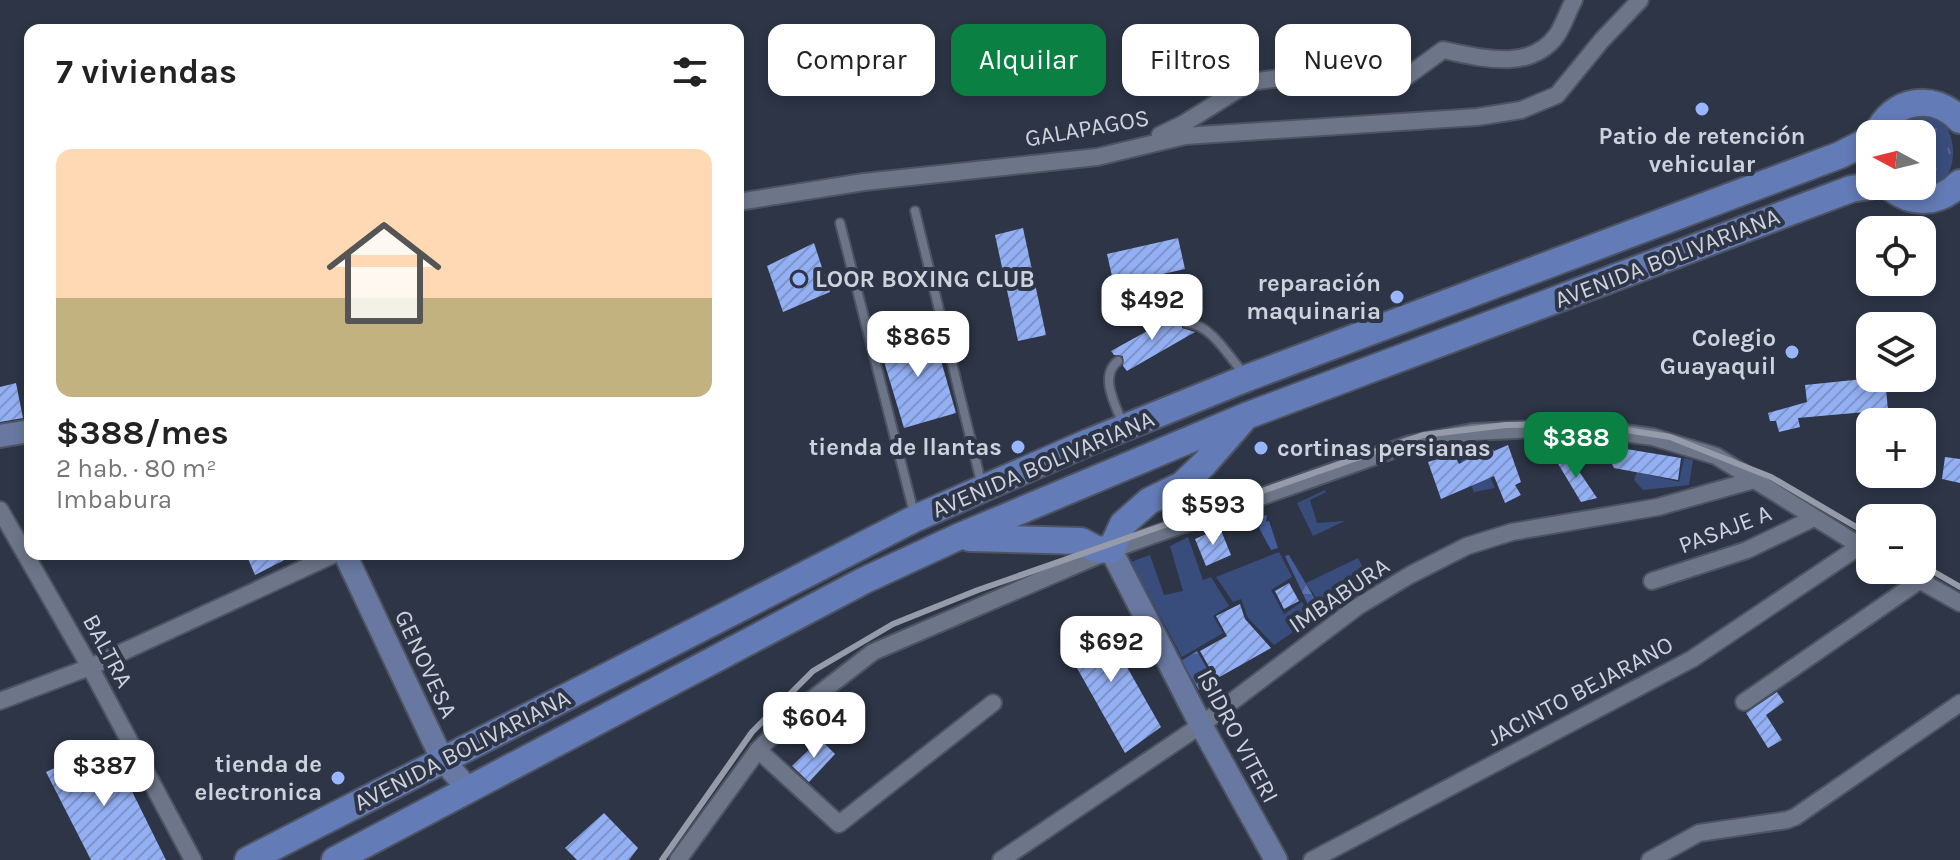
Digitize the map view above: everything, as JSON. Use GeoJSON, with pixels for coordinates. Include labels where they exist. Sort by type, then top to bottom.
{"type":"FeatureCollection","features":[{"type":"Feature","properties":{"kind":"main road"},"geometry":{"type":"LineString","coordinates":[[1886,120],[1908,104],[1931,103],[1958,115]]}},
{"type":"Feature","properties":{"kind":"main road","name":"AVENIDA BOLIVARIANA"},"geometry":{"type":"LineString","coordinates":[[248,860],[916,518],[982,488],[1247,378],[1856,146]]}},
{"type":"Feature","properties":{"kind":"main road"},"geometry":{"type":"LineString","coordinates":[[1936,197],[1951,191],[1960,183]]}},
{"type":"Feature","properties":{"kind":"main road","name":"AVENIDA BOLIVARIANA"},"geometry":{"type":"LineString","coordinates":[[335,860],[865,580],[958,537],[1246,416],[1856,188]]}},
{"type":"Feature","properties":{"kind":"main road"},"geometry":{"type":"LineString","coordinates":[[958,537],[1081,541],[1096,549],[1111,550],[1123,524],[1149,501],[1182,485],[1246,416]]}},
{"type":"Feature","properties":{"kind":"street"},"geometry":{"type":"LineString","coordinates":[[1143,147],[1250,82],[1288,77],[1312,59],[1337,50],[1359,56],[1371,73],[1406,77],[1443,50],[1509,60],[1537,55],[1557,34],[1574,0]]}},
{"type":"Feature","properties":{"kind":"street","name":"GALAPAGOS"},"geometry":{"type":"LineString","coordinates":[[744,201],[864,182],[1097,157],[1185,136],[1477,117],[1521,110],[1557,95],[1640,0]]}},
{"type":"Feature","properties":{"kind":"street"},"geometry":{"type":"LineString","coordinates":[[678,860],[758,750],[797,711],[873,652],[1111,550],[1410,444],[1472,432],[1582,427],[1653,437],[1716,456],[1856,544]]}},
{"type":"Feature","properties":{"kind":"street"},"geometry":{"type":"LineString","coordinates":[[0,436],[24,432]]}},
{"type":"Feature","properties":{"kind":"street","name":"IMBABURA"},"geometry":{"type":"LineString","coordinates":[[1001,860],[1201,725],[1357,607],[1467,546],[1512,532],[1658,507],[1754,480]]}},
{"type":"Feature","properties":{"kind":"street","name":"BALTRA"},"geometry":{"type":"LineString","coordinates":[[0,510],[24,552]]}},
{"type":"Feature","properties":{"kind":"street","name":"PASAJE A"},"geometry":{"type":"LineString","coordinates":[[1652,581],[1747,550],[1814,518]]}},
{"type":"Feature","properties":{"kind":"street","name":"ISIDRO VITERI"},"geometry":{"type":"LineString","coordinates":[[1111,550],[1201,725],[1276,860]]}},
{"type":"Feature","properties":{"kind":"street","name":"JACINTO BEJARANO"},"geometry":{"type":"LineString","coordinates":[[1312,860],[1692,659],[1856,555]]}},
{"type":"Feature","properties":{"kind":"street","name":"BALTRA"},"geometry":{"type":"LineString","coordinates":[[29,560],[193,860]]}},
{"type":"Feature","properties":{"kind":"street"},"geometry":{"type":"LineString","coordinates":[[0,701],[90,667],[322,560]]}},
{"type":"Feature","properties":{"kind":"street","name":"GENOVESA"},"geometry":{"type":"LineString","coordinates":[[348,560],[442,759],[469,790]]}},
{"type":"Feature","properties":{"kind":"street"},"geometry":{"type":"LineString","coordinates":[[1744,702],[1915,584]]}},
{"type":"Feature","properties":{"kind":"street"},"geometry":{"type":"LineString","coordinates":[[1925,584],[1960,603]]}},
{"type":"Feature","properties":{"kind":"street"},"geometry":{"type":"LineString","coordinates":[[758,750],[839,824],[993,703]]}},
{"type":"Feature","properties":{"kind":"street"},"geometry":{"type":"LineString","coordinates":[[1650,860],[1699,833],[1795,817],[1960,703]]}},
{"type":"Feature","properties":{"kind":"lane"},"geometry":{"type":"LineString","coordinates":[[915,211],[982,488]]}},
{"type":"Feature","properties":{"kind":"lane"},"geometry":{"type":"LineString","coordinates":[[840,223],[916,518]]}},
{"type":"Feature","properties":{"kind":"lane"},"geometry":{"type":"LineString","coordinates":[[1187,323],[1196,323],[1205,329],[1247,378]]}},
{"type":"Feature","properties":{"kind":"lane"},"geometry":{"type":"LineString","coordinates":[[1118,361],[1111,371],[1109,387],[1124,428]]}},
{"type":"Feature","properties":{"kind":"green space"},"geometry":{"type":"Polygon","coordinates":[[[1927,114],[1936,116],[1944,123],[1953,156],[1951,168],[1939,186],[1936,187],[1936,120],[1905,120],[1911,115],[1927,114]]]}},
{"type":"Feature","properties":{"kind":"green space"},"geometry":{"type":"Polygon","coordinates":[[[1477,449],[1495,488],[1474,492],[1458,453],[1477,449]]]}},
{"type":"Feature","properties":{"kind":"green space"},"geometry":{"type":"Polygon","coordinates":[[[1684,458],[1693,460],[1689,485],[1643,490],[1634,480],[1637,472],[1679,482],[1684,458]]]}},
{"type":"Feature","properties":{"kind":"green space"},"geometry":{"type":"Polygon","coordinates":[[[1325,490],[1310,500],[1317,523],[1345,521],[1313,536],[1297,503],[1325,490]]]}},
{"type":"Feature","properties":{"kind":"green space"},"geometry":{"type":"Polygon","coordinates":[[[1267,515],[1266,522],[1269,521],[1278,548],[1271,550],[1259,528],[1258,517],[1267,515]]]}},
{"type":"Feature","properties":{"kind":"green space"},"geometry":{"type":"Polygon","coordinates":[[[1188,537],[1203,580],[1211,577],[1229,606],[1213,616],[1223,633],[1182,657],[1131,562],[1150,555],[1164,595],[1183,591],[1170,546],[1188,537]]]}},
{"type":"Feature","properties":{"kind":"green space"},"geometry":{"type":"Polygon","coordinates":[[[1279,552],[1292,577],[1271,590],[1284,614],[1302,602],[1311,620],[1274,645],[1248,618],[1241,599],[1233,602],[1216,577],[1279,552]]]}},
{"type":"Feature","properties":{"kind":"green space"},"geometry":{"type":"Polygon","coordinates":[[[1289,555],[1322,611],[1313,615],[1285,556],[1289,555]]]}},
{"type":"Feature","properties":{"kind":"green space"},"geometry":{"type":"Polygon","coordinates":[[[1358,558],[1371,582],[1324,609],[1306,583],[1358,558]]]}},
{"type":"Feature","properties":{"kind":"green space"},"geometry":{"type":"Polygon","coordinates":[[[1197,651],[1214,681],[1199,690],[1181,661],[1197,651]]]}},
{"type":"Feature","properties":{"kind":"building"},"geometry":{"type":"Polygon","coordinates":[[[1023,228],[1046,335],[1018,341],[995,235],[1023,228]]]}},
{"type":"Feature","properties":{"kind":"building"},"geometry":{"type":"Polygon","coordinates":[[[1178,238],[1185,269],[1114,285],[1107,254],[1178,238]]]}},
{"type":"Feature","properties":{"kind":"building","name":"LOOR BOXING CLUB"},"geometry":{"type":"Polygon","coordinates":[[[814,243],[830,292],[783,312],[767,266],[814,243]]]}},
{"type":"Feature","properties":{"kind":"building"},"geometry":{"type":"Polygon","coordinates":[[[1178,314],[1182,318],[1182,328],[1195,332],[1127,371],[1123,366],[1123,356],[1114,355],[1111,351],[1178,314]]]}},
{"type":"Feature","properties":{"kind":"building"},"geometry":{"type":"Polygon","coordinates":[[[932,329],[956,413],[904,428],[879,345],[932,329]]]}},
{"type":"Feature","properties":{"kind":"building"},"geometry":{"type":"Polygon","coordinates":[[[1856,380],[1856,392],[1886,392],[1888,408],[1856,408],[1856,413],[1798,418],[1800,427],[1779,432],[1776,421],[1770,421],[1768,413],[1807,402],[1805,385],[1856,380]]]}},
{"type":"Feature","properties":{"kind":"building"},"geometry":{"type":"Polygon","coordinates":[[[16,383],[23,418],[0,422],[0,387],[16,383]]]}},
{"type":"Feature","properties":{"kind":"building"},"geometry":{"type":"Polygon","coordinates":[[[1508,445],[1521,482],[1515,485],[1521,495],[1505,503],[1494,476],[1441,499],[1428,462],[1454,454],[1459,464],[1491,446],[1494,451],[1508,445]]]}},
{"type":"Feature","properties":{"kind":"building"},"geometry":{"type":"Polygon","coordinates":[[[1614,447],[1681,458],[1678,480],[1614,468],[1605,451],[1614,447]]]}},
{"type":"Feature","properties":{"kind":"building"},"geometry":{"type":"Polygon","coordinates":[[[1568,455],[1597,498],[1581,502],[1557,462],[1568,455]]]}},
{"type":"Feature","properties":{"kind":"building"},"geometry":{"type":"Polygon","coordinates":[[[1945,457],[1960,459],[1960,483],[1942,479],[1945,457]]]}},
{"type":"Feature","properties":{"kind":"building"},"geometry":{"type":"Polygon","coordinates":[[[1220,528],[1231,555],[1206,566],[1195,539],[1220,528]]]}},
{"type":"Feature","properties":{"kind":"building"},"geometry":{"type":"Polygon","coordinates":[[[249,560],[284,560],[255,575],[249,560]]]}},
{"type":"Feature","properties":{"kind":"building"},"geometry":{"type":"Polygon","coordinates":[[[1289,583],[1299,601],[1284,609],[1275,591],[1289,583]]]}},
{"type":"Feature","properties":{"kind":"building"},"geometry":{"type":"Polygon","coordinates":[[[1240,604],[1245,619],[1271,648],[1216,679],[1200,651],[1227,636],[1216,616],[1240,604]]]}},
{"type":"Feature","properties":{"kind":"building"},"geometry":{"type":"Polygon","coordinates":[[[1098,616],[1161,727],[1125,753],[1060,638],[1098,616]]]}},
{"type":"Feature","properties":{"kind":"building"},"geometry":{"type":"Polygon","coordinates":[[[1777,692],[1784,702],[1766,715],[1782,740],[1768,748],[1746,713],[1777,692]]]}},
{"type":"Feature","properties":{"kind":"building"},"geometry":{"type":"Polygon","coordinates":[[[820,739],[835,754],[809,782],[792,766],[820,739]]]}},
{"type":"Feature","properties":{"kind":"building"},"geometry":{"type":"Polygon","coordinates":[[[108,743],[166,860],[91,860],[46,772],[108,743]]]}},
{"type":"Feature","properties":{"kind":"building"},"geometry":{"type":"Polygon","coordinates":[[[604,813],[638,848],[629,860],[577,860],[565,848],[604,813]]]}},
{"type":"Feature","properties":{"kind":"railway"},"geometry":{"type":"LineString","coordinates":[[662,860],[752,732],[813,671],[893,624],[978,590],[1423,435],[1506,425],[1589,424],[1670,437],[1771,477],[1856,527]]}},
{"type":"Feature","properties":{"kind":"railway"},"geometry":{"type":"LineString","coordinates":[[1936,573],[1960,587]]}},
{"type":"Feature","properties":{"kind":"place","name":"Patio de retención vehicular"},"geometry":{"type":"Point","coordinates":[1702,109]}},
{"type":"Feature","properties":{"kind":"place","name":"LOOR BOXING CLUB"},"geometry":{"type":"Point","coordinates":[799,279]}},
{"type":"Feature","properties":{"kind":"place","name":"reparación maquinaria"},"geometry":{"type":"Point","coordinates":[1397,297]}},
{"type":"Feature","properties":{"kind":"place","name":"Colegio Guayaquil"},"geometry":{"type":"Point","coordinates":[1792,352]}},
{"type":"Feature","properties":{"kind":"place","name":"tienda de llantas"},"geometry":{"type":"Point","coordinates":[1018,447]}},
{"type":"Feature","properties":{"kind":"place","name":"cortinas persianas"},"geometry":{"type":"Point","coordinates":[1261,448]}},
{"type":"Feature","properties":{"kind":"place","name":"tienda de electronica"},"geometry":{"type":"Point","coordinates":[338,778]}}]}
